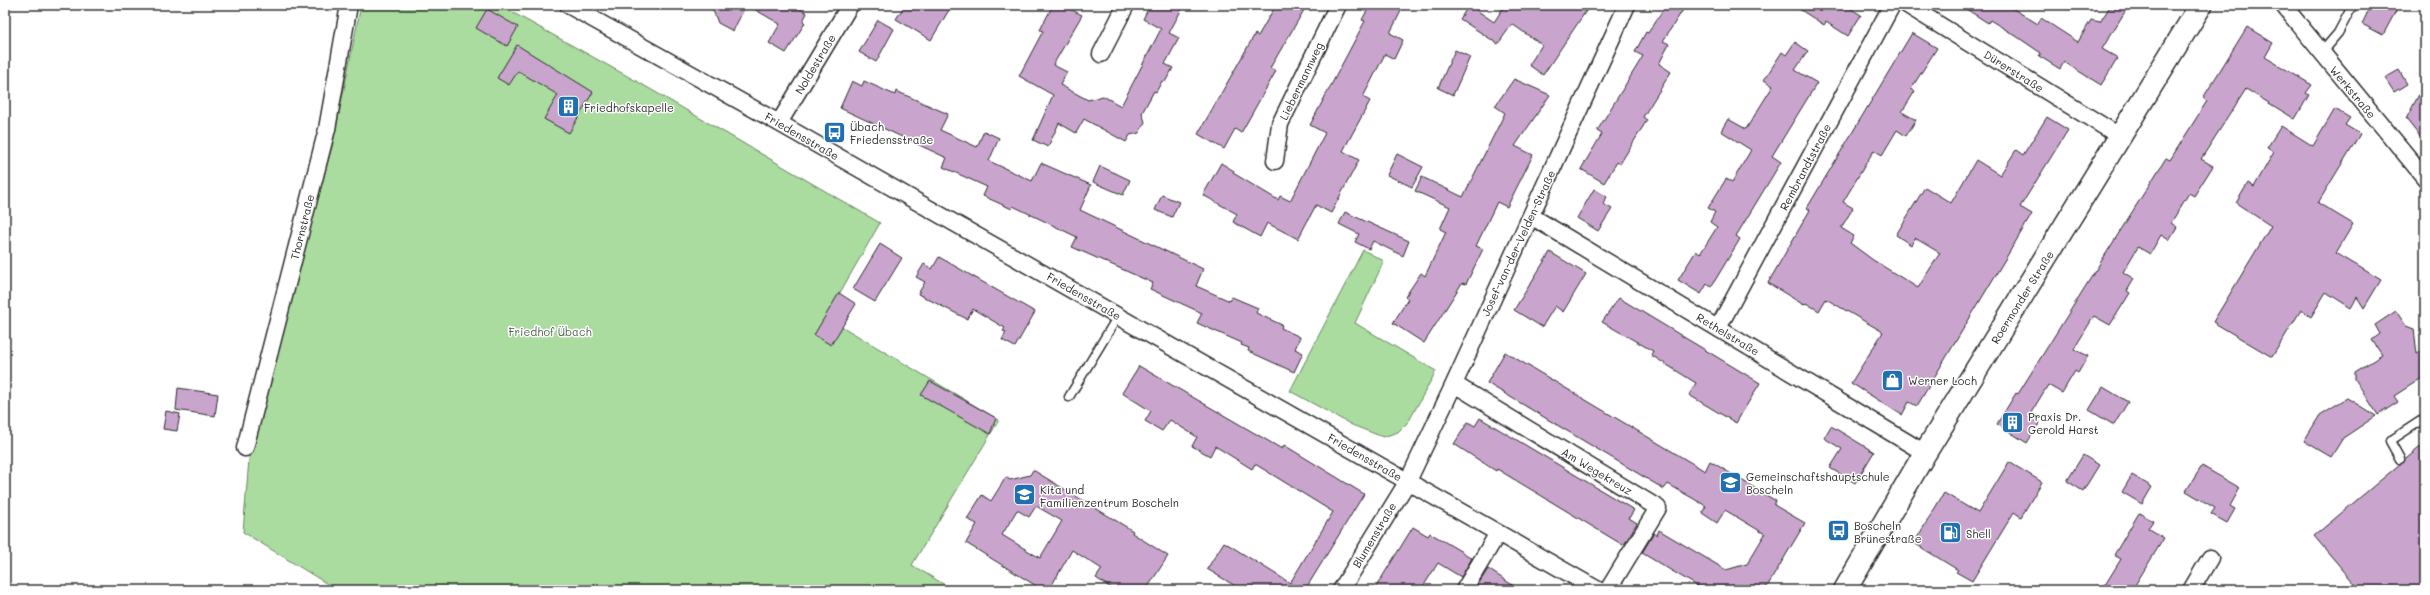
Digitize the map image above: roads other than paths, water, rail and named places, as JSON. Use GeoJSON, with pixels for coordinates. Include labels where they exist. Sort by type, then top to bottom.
{"type":"FeatureCollection","features":[{"type":"Feature","properties":{"kind":"main road","name":"Roermonder Straße"},"geometry":{"type":"LineString","coordinates":[[1849,587],[1924,453],[2121,137],[2201,5]]}},
{"type":"Feature","properties":{"kind":"street","name":"Thornstraße"},"geometry":{"type":"LineString","coordinates":[[245,448],[327,129],[349,5]]}},
{"type":"Feature","properties":{"kind":"street","name":"Friedensstraße"},"geometry":{"type":"LineString","coordinates":[[568,5],[779,123],[1408,481],[1498,533],[1578,585],[1598,590]]}},
{"type":"Feature","properties":{"kind":"street","name":"Noldestraße"},"geometry":{"type":"LineString","coordinates":[[779,123],[850,5]]}},
{"type":"Feature","properties":{"kind":"street"},"geometry":{"type":"LineString","coordinates":[[1101,54],[1126,5]]}},
{"type":"Feature","properties":{"kind":"street","name":"Liebermannweg"},"geometry":{"type":"LineString","coordinates":[[1275,161],[1280,124],[1338,5]]}},
{"type":"Feature","properties":{"kind":"street","name":"Josef-van-der-Velden-Straße"},"geometry":{"type":"LineString","coordinates":[[1408,481],[1454,384],[1627,5]]}},
{"type":"Feature","properties":{"kind":"street","name":"Rembrandtstraße"},"geometry":{"type":"LineString","coordinates":[[1718,328],[1892,5]]}},
{"type":"Feature","properties":{"kind":"street","name":"Dürerstraße"},"geometry":{"type":"LineString","coordinates":[[1907,5],[2121,137]]}},
{"type":"Feature","properties":{"kind":"street","name":"Werkstraße"},"geometry":{"type":"LineString","coordinates":[[2283,5],[2425,178]]}},
{"type":"Feature","properties":{"kind":"street","name":"Rethelstraße"},"geometry":{"type":"LineString","coordinates":[[1531,216],[1924,453]]}},
{"type":"Feature","properties":{"kind":"street","name":"Am Wegekreuz"},"geometry":{"type":"LineString","coordinates":[[1454,384],[1658,508],[1608,590]]}},
{"type":"Feature","properties":{"kind":"street","name":"Blumenstraße"},"geometry":{"type":"LineString","coordinates":[[1341,590],[1408,481]]}},
{"type":"Feature","properties":{"kind":"street"},"geometry":{"type":"LineString","coordinates":[[1464,590],[1498,533]]}},
{"type":"Feature","properties":{"kind":"street"},"geometry":{"type":"LineString","coordinates":[[2191,590],[2210,558]]}},
{"type":"Feature","properties":{"kind":"lane"},"geometry":{"type":"LineString","coordinates":[[2321,53],[2338,33],[2353,5]]}},
{"type":"Feature","properties":{"kind":"lane"},"geometry":{"type":"LineString","coordinates":[[1069,397],[1118,316]]}},
{"type":"Feature","properties":{"kind":"lane"},"geometry":{"type":"LineString","coordinates":[[2400,459],[2390,441],[2425,418]]}},
{"type":"Feature","properties":{"kind":"place","name":"Friedhofskapelle"},"geometry":{"type":"Point","coordinates":[568,107]}},
{"type":"Feature","properties":{"kind":"place","name":"Übach Friedensstraße"},"geometry":{"type":"Point","coordinates":[834,132]}},
{"type":"Feature","properties":{"kind":"place","name":"Werner Loch"},"geometry":{"type":"Point","coordinates":[1893,380]}},
{"type":"Feature","properties":{"kind":"place","name":"Praxis Dr. Gerold Harst"},"geometry":{"type":"Point","coordinates":[2012,422]}},
{"type":"Feature","properties":{"kind":"place","name":"Gemeinschaftshauptschule Boscheln"},"geometry":{"type":"Point","coordinates":[1730,482]}},
{"type":"Feature","properties":{"kind":"place","name":"Kita und Familienzentrum Boscheln"},"geometry":{"type":"Point","coordinates":[1025,495]}},
{"type":"Feature","properties":{"kind":"place","name":"Boscheln Brünestraße"},"geometry":{"type":"Point","coordinates":[1838,531]}},
{"type":"Feature","properties":{"kind":"place","name":"Shell"},"geometry":{"type":"Point","coordinates":[1950,533]}},
{"type":"Feature","properties":{"kind":"park label","name":"Friedhof Übach"},"geometry":{"type":"Point","coordinates":[550,331]}}]}
